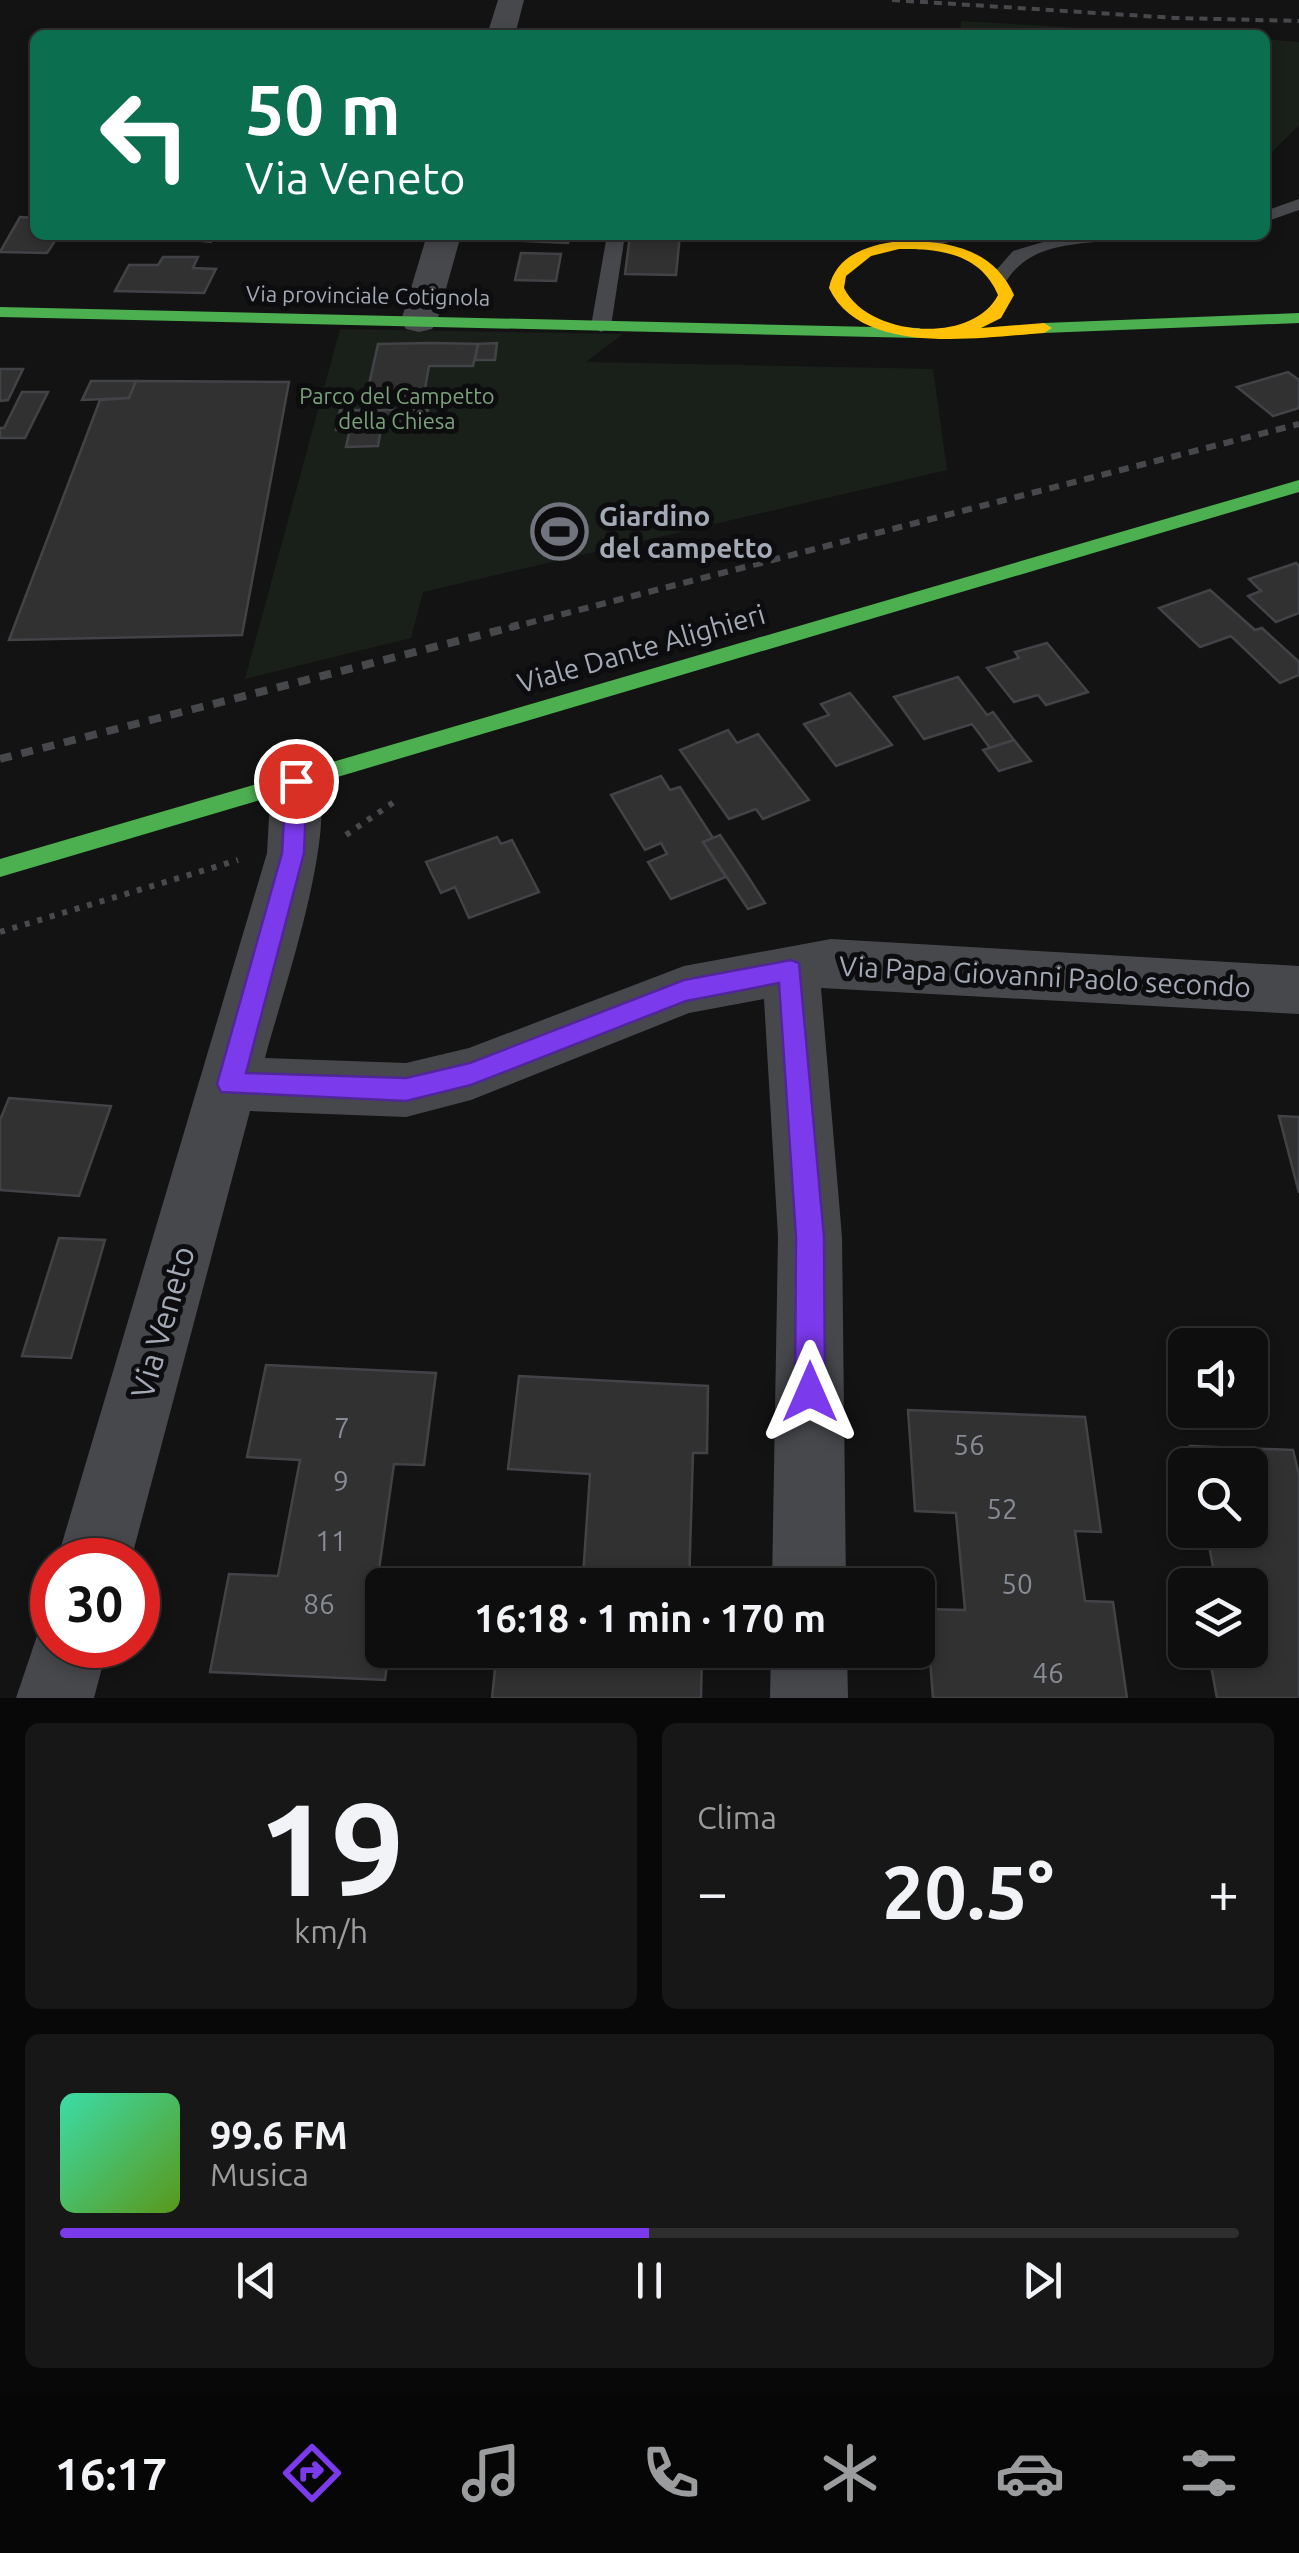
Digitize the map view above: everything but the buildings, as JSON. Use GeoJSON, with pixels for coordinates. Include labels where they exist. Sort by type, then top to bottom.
{"type":"FeatureCollection","features":[{"type":"Feature","properties":{"kind":"street"},"geometry":{"type":"LineString","coordinates":[[502,30],[511,0]]}},
{"type":"Feature","properties":{"kind":"street"},"geometry":{"type":"LineString","coordinates":[[419,322],[443,240]]}},
{"type":"Feature","properties":{"kind":"street"},"geometry":{"type":"LineString","coordinates":[[824,301],[845,267],[857,257],[896,246],[957,251],[989,266],[1000,276],[1006,294],[1004,304],[990,320],[962,331]]}},
{"type":"Feature","properties":{"kind":"street"},"geometry":{"type":"LineString","coordinates":[[734,330],[783,319],[824,301],[846,303],[876,323],[919,333]]}},
{"type":"Feature","properties":{"kind":"street"},"geometry":{"type":"LineString","coordinates":[[1004,304],[1077,324]]}},
{"type":"Feature","properties":{"kind":"street","name":"Via provinciale Cotignola"},"geometry":{"type":"LineString","coordinates":[[0,312],[734,330]]}},
{"type":"Feature","properties":{"kind":"street"},"geometry":{"type":"LineString","coordinates":[[734,330],[919,333],[1299,318]]}},
{"type":"Feature","properties":{"kind":"street","name":"Viale Dante Alighieri"},"geometry":{"type":"LineString","coordinates":[[0,868],[1299,486]]}},
{"type":"Feature","properties":{"kind":"street","name":"Via Veneto"},"geometry":{"type":"LineString","coordinates":[[100,1538],[293,853],[296,781]]}},
{"type":"Feature","properties":{"kind":"street","name":"Via Papa Giovanni Paolo secondo"},"geometry":{"type":"LineString","coordinates":[[791,971],[831,963],[1299,990]]}},
{"type":"Feature","properties":{"kind":"street"},"geometry":{"type":"LineString","coordinates":[[230,1084],[406,1090],[471,1074],[684,990],[791,971],[810,1237],[809,1568]]}},
{"type":"Feature","properties":{"kind":"street"},"geometry":{"type":"LineString","coordinates":[[55,1698],[63,1668]]}},
{"type":"Feature","properties":{"kind":"street"},"geometry":{"type":"LineString","coordinates":[[809,1668],[809,1698]]}},
{"type":"Feature","properties":{"kind":"lane"},"geometry":{"type":"LineString","coordinates":[[1270,215],[1299,204]]}},
{"type":"Feature","properties":{"kind":"lane"},"geometry":{"type":"LineString","coordinates":[[601,326],[615,240]]}},
{"type":"Feature","properties":{"kind":"lane"},"geometry":{"type":"LineString","coordinates":[[919,245],[942,240]]}},
{"type":"Feature","properties":{"kind":"lane"},"geometry":{"type":"LineString","coordinates":[[1000,276],[1004,264],[1026,252],[1088,240]]}},
{"type":"Feature","properties":{"kind":"path"},"geometry":{"type":"LineString","coordinates":[[0,932],[253,856]]}},
{"type":"Feature","properties":{"kind":"green space"},"geometry":{"type":"Polygon","coordinates":[[[961,21],[1116,30],[960,30],[961,21]]]}},
{"type":"Feature","properties":{"kind":"green space"},"geometry":{"type":"Polygon","coordinates":[[[1270,39],[1299,42],[1299,125],[1270,154],[1270,39]]]}},
{"type":"Feature","properties":{"kind":"green space","name":"Parco del Campetto della Chiesa"},"geometry":{"type":"Polygon","coordinates":[[[340,329],[623,334],[586,362],[933,369],[947,470],[423,592],[411,638],[245,679],[340,329]]]}},
{"type":"Feature","properties":{"kind":"railway"},"geometry":{"type":"LineString","coordinates":[[892,0],[1176,18],[1299,21]]}},
{"type":"Feature","properties":{"kind":"railway"},"geometry":{"type":"LineString","coordinates":[[509,628],[1299,424]]}},
{"type":"Feature","properties":{"kind":"railway"},"geometry":{"type":"LineString","coordinates":[[0,759],[519,625]]}},
{"type":"Feature","properties":{"kind":"traffic: fast"},"geometry":{"type":"LineString","coordinates":[[0,312],[919,333]]}},
{"type":"Feature","properties":{"kind":"traffic: fast"},"geometry":{"type":"LineString","coordinates":[[1044,328],[1299,318]]}},
{"type":"Feature","properties":{"kind":"traffic: fast"},"geometry":{"type":"LineString","coordinates":[[0,868],[1299,486]]}},
{"type":"Feature","properties":{"kind":"traffic: slow"},"geometry":{"type":"LineString","coordinates":[[962,331],[996,315],[1006,295],[992,271],[971,256],[937,246],[899,245],[866,253],[839,275],[837,288],[842,299],[885,325],[945,334],[1044,328]]}},
{"type":"Feature","properties":{"kind":"place","name":"Giardino del campetto"},"geometry":{"type":"Point","coordinates":[560,531]}},
{"type":"Feature","properties":{"kind":"route"},"geometry":{"type":"LineString","coordinates":[[296,781],[293,853],[230,1084],[406,1090],[471,1074],[684,990],[791,971],[790,1003],[810,1237],[810,1392]]}}]}
